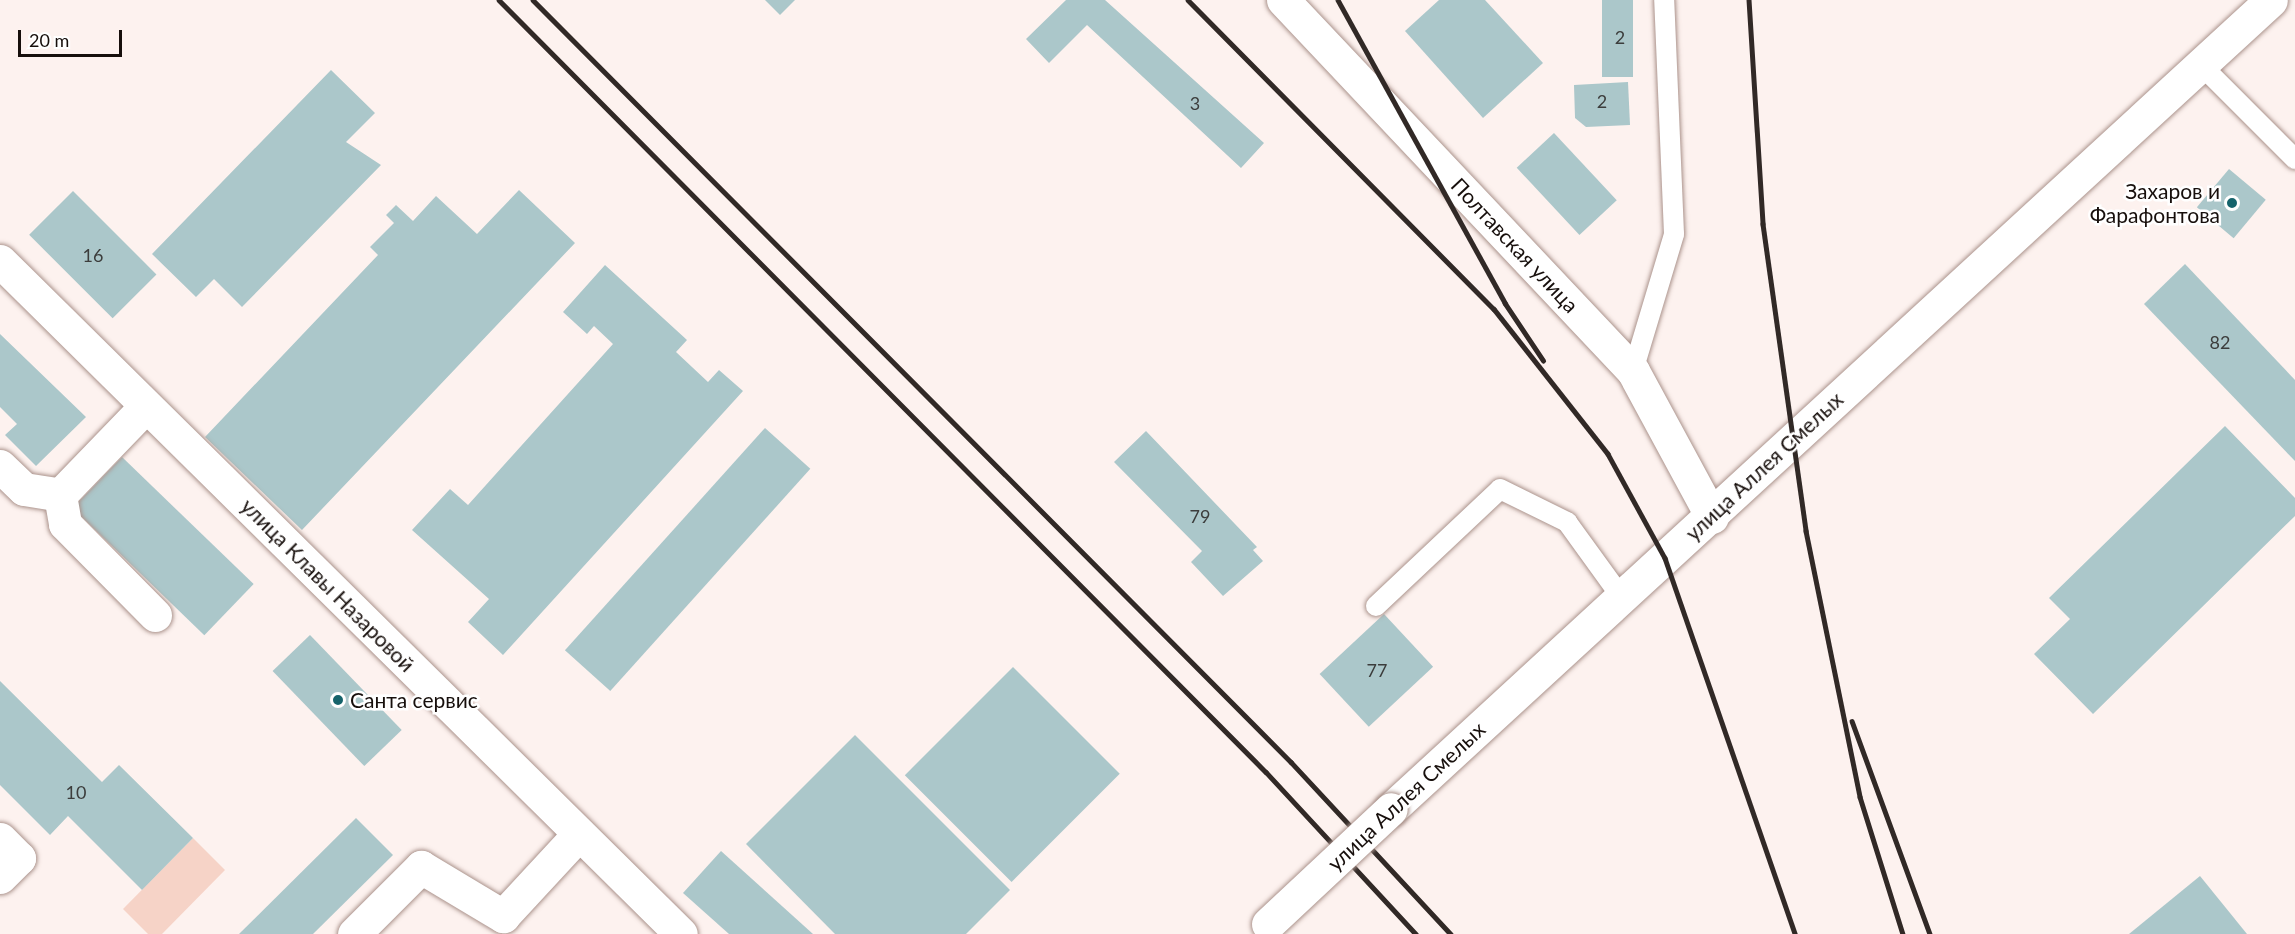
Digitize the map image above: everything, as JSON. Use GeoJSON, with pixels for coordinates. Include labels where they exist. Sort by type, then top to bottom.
{"type":"FeatureCollection","features":[{"type":"Feature","properties":{"kind":"street","name":"Полтавская улица"},"geometry":{"type":"LineString","coordinates":[[1283,0],[1633,371],[1712,517]]}},
{"type":"Feature","properties":{"kind":"street","name":"улица Аллея Смелых"},"geometry":{"type":"LineString","coordinates":[[1263,929],[1391,809],[1712,517],[2199,63],[2271,0]]}},
{"type":"Feature","properties":{"kind":"street","name":"улица Клавы Назаровой"},"geometry":{"type":"LineString","coordinates":[[0,261],[681,934]]}},
{"type":"Feature","properties":{"kind":"street"},"geometry":{"type":"LineString","coordinates":[[60,495],[146,406]]}},
{"type":"Feature","properties":{"kind":"street"},"geometry":{"type":"LineString","coordinates":[[0,466],[24,489],[60,495]]}},
{"type":"Feature","properties":{"kind":"street"},"geometry":{"type":"LineString","coordinates":[[60,495],[65,524],[154,615]]}},
{"type":"Feature","properties":{"kind":"street"},"geometry":{"type":"LineString","coordinates":[[354,934],[421,867],[512,925],[579,834]]}},
{"type":"Feature","properties":{"kind":"street"},"geometry":{"type":"LineString","coordinates":[[0,838],[19,858],[0,877]]}},
{"type":"Feature","properties":{"kind":"lane"},"geometry":{"type":"LineString","coordinates":[[1633,371],[1674,234],[1664,0]]}},
{"type":"Feature","properties":{"kind":"lane"},"geometry":{"type":"LineString","coordinates":[[2199,63],[2295,159]]}},
{"type":"Feature","properties":{"kind":"lane"},"geometry":{"type":"LineString","coordinates":[[1376,606],[1500,489],[1567,522],[1622,598]]}},
{"type":"Feature","properties":{"kind":"shaded area"},"geometry":{"type":"Polygon","coordinates":[[[193,838],[225,870],[162,934],[148,934],[123,909],[193,838]]]}},
{"type":"Feature","properties":{"kind":"building"},"geometry":{"type":"Polygon","coordinates":[[[765,0],[795,0],[780,15],[765,0]]]}},
{"type":"Feature","properties":{"kind":"building"},"geometry":{"type":"Polygon","coordinates":[[[1066,0],[1105,0],[1264,143],[1241,168],[1087,25],[1049,63],[1026,39],[1066,0]]]}},
{"type":"Feature","properties":{"kind":"building"},"geometry":{"type":"Polygon","coordinates":[[[1439,0],[1485,0],[1543,63],[1483,118],[1405,31],[1439,0]]]}},
{"type":"Feature","properties":{"kind":"building"},"geometry":{"type":"Polygon","coordinates":[[[1602,0],[1633,0],[1633,77],[1602,77],[1602,0]]]}},
{"type":"Feature","properties":{"kind":"building"},"geometry":{"type":"Polygon","coordinates":[[[331,70],[375,113],[346,142],[381,165],[242,307],[214,279],[196,297],[152,254],[331,70]]]}},
{"type":"Feature","properties":{"kind":"building"},"geometry":{"type":"Polygon","coordinates":[[[1628,82],[1630,125],[1586,127],[1575,118],[1574,85],[1628,82]]]}},
{"type":"Feature","properties":{"kind":"building"},"geometry":{"type":"Polygon","coordinates":[[[1554,133],[1617,200],[1579,235],[1517,168],[1554,133]]]}},
{"type":"Feature","properties":{"kind":"building","name":"Захаров и Фарафонтова"},"geometry":{"type":"Polygon","coordinates":[[[2229,169],[2266,200],[2234,238],[2197,207],[2229,169]]]}},
{"type":"Feature","properties":{"kind":"building"},"geometry":{"type":"Polygon","coordinates":[[[519,190],[575,243],[302,530],[205,437],[378,255],[370,247],[394,223],[386,215],[396,205],[413,221],[436,196],[477,234],[519,190]]]}},
{"type":"Feature","properties":{"kind":"building"},"geometry":{"type":"Polygon","coordinates":[[[73,191],[156,274],[113,318],[29,235],[73,191]]]}},
{"type":"Feature","properties":{"kind":"building"},"geometry":{"type":"Polygon","coordinates":[[[2185,264],[2295,380],[2295,461],[2144,304],[2185,264]]]}},
{"type":"Feature","properties":{"kind":"building"},"geometry":{"type":"Polygon","coordinates":[[[605,265],[687,340],[676,352],[708,382],[719,370],[743,391],[503,655],[468,622],[489,599],[412,530],[450,489],[468,505],[613,344],[594,326],[587,334],[563,312],[605,265]]]}},
{"type":"Feature","properties":{"kind":"building"},"geometry":{"type":"Polygon","coordinates":[[[0,334],[86,417],[36,466],[5,435],[17,424],[0,407],[0,334]]]}},
{"type":"Feature","properties":{"kind":"building"},"geometry":{"type":"Polygon","coordinates":[[[2225,426],[2295,498],[2295,516],[2093,714],[2034,654],[2070,619],[2049,598],[2225,426]]]}},
{"type":"Feature","properties":{"kind":"building"},"geometry":{"type":"Polygon","coordinates":[[[765,428],[810,469],[610,691],[565,650],[765,428]]]}},
{"type":"Feature","properties":{"kind":"building"},"geometry":{"type":"Polygon","coordinates":[[[1146,431],[1257,547],[1253,550],[1263,561],[1223,596],[1191,562],[1202,551],[1114,462],[1146,431]]]}},
{"type":"Feature","properties":{"kind":"building"},"geometry":{"type":"Polygon","coordinates":[[[122,457],[254,584],[204,635],[73,508],[122,457]]]}},
{"type":"Feature","properties":{"kind":"building"},"geometry":{"type":"Polygon","coordinates":[[[1384,614],[1433,667],[1369,727],[1320,674],[1384,614]]]}},
{"type":"Feature","properties":{"kind":"building","name":"Санта сервис"},"geometry":{"type":"Polygon","coordinates":[[[310,635],[402,730],[364,766],[273,671],[310,635]]]}},
{"type":"Feature","properties":{"kind":"building"},"geometry":{"type":"Polygon","coordinates":[[[1013,667],[1120,774],[1012,882],[905,775],[1013,667]]]}},
{"type":"Feature","properties":{"kind":"building"},"geometry":{"type":"Polygon","coordinates":[[[0,681],[102,782],[119,765],[193,838],[142,890],[68,816],[50,835],[0,785],[0,681]]]}},
{"type":"Feature","properties":{"kind":"building"},"geometry":{"type":"Polygon","coordinates":[[[855,735],[1010,890],[966,934],[835,934],[746,844],[855,735]]]}},
{"type":"Feature","properties":{"kind":"building"},"geometry":{"type":"Polygon","coordinates":[[[356,818],[393,855],[313,934],[239,934],[356,818]]]}},
{"type":"Feature","properties":{"kind":"building"},"geometry":{"type":"Polygon","coordinates":[[[721,851],[813,934],[729,934],[683,893],[721,851]]]}},
{"type":"Feature","properties":{"kind":"building"},"geometry":{"type":"Polygon","coordinates":[[[2200,876],[2247,934],[2129,934],[2200,876]]]}},
{"type":"Feature","properties":{"kind":"railway"},"geometry":{"type":"LineString","coordinates":[[499,0],[1266,772],[1416,934]]}},
{"type":"Feature","properties":{"kind":"railway"},"geometry":{"type":"LineString","coordinates":[[533,0],[1291,762],[1451,934]]}},
{"type":"Feature","properties":{"kind":"railway"},"geometry":{"type":"LineString","coordinates":[[1188,0],[1494,309],[1608,454],[1665,558],[1795,934]]}},
{"type":"Feature","properties":{"kind":"railway"},"geometry":{"type":"LineString","coordinates":[[1338,0],[1505,303],[1543,360]]}},
{"type":"Feature","properties":{"kind":"railway"},"geometry":{"type":"LineString","coordinates":[[1749,0],[1763,224],[1806,531],[1860,797],[1903,934]]}},
{"type":"Feature","properties":{"kind":"railway"},"geometry":{"type":"LineString","coordinates":[[1852,721],[1930,934]]}},
{"type":"Feature","properties":{"kind":"place","name":"Захаров и Фарафонтова"},"geometry":{"type":"Point","coordinates":[2232,203]}},
{"type":"Feature","properties":{"kind":"place","name":"Санта сервис"},"geometry":{"type":"Point","coordinates":[338,700]}}]}
